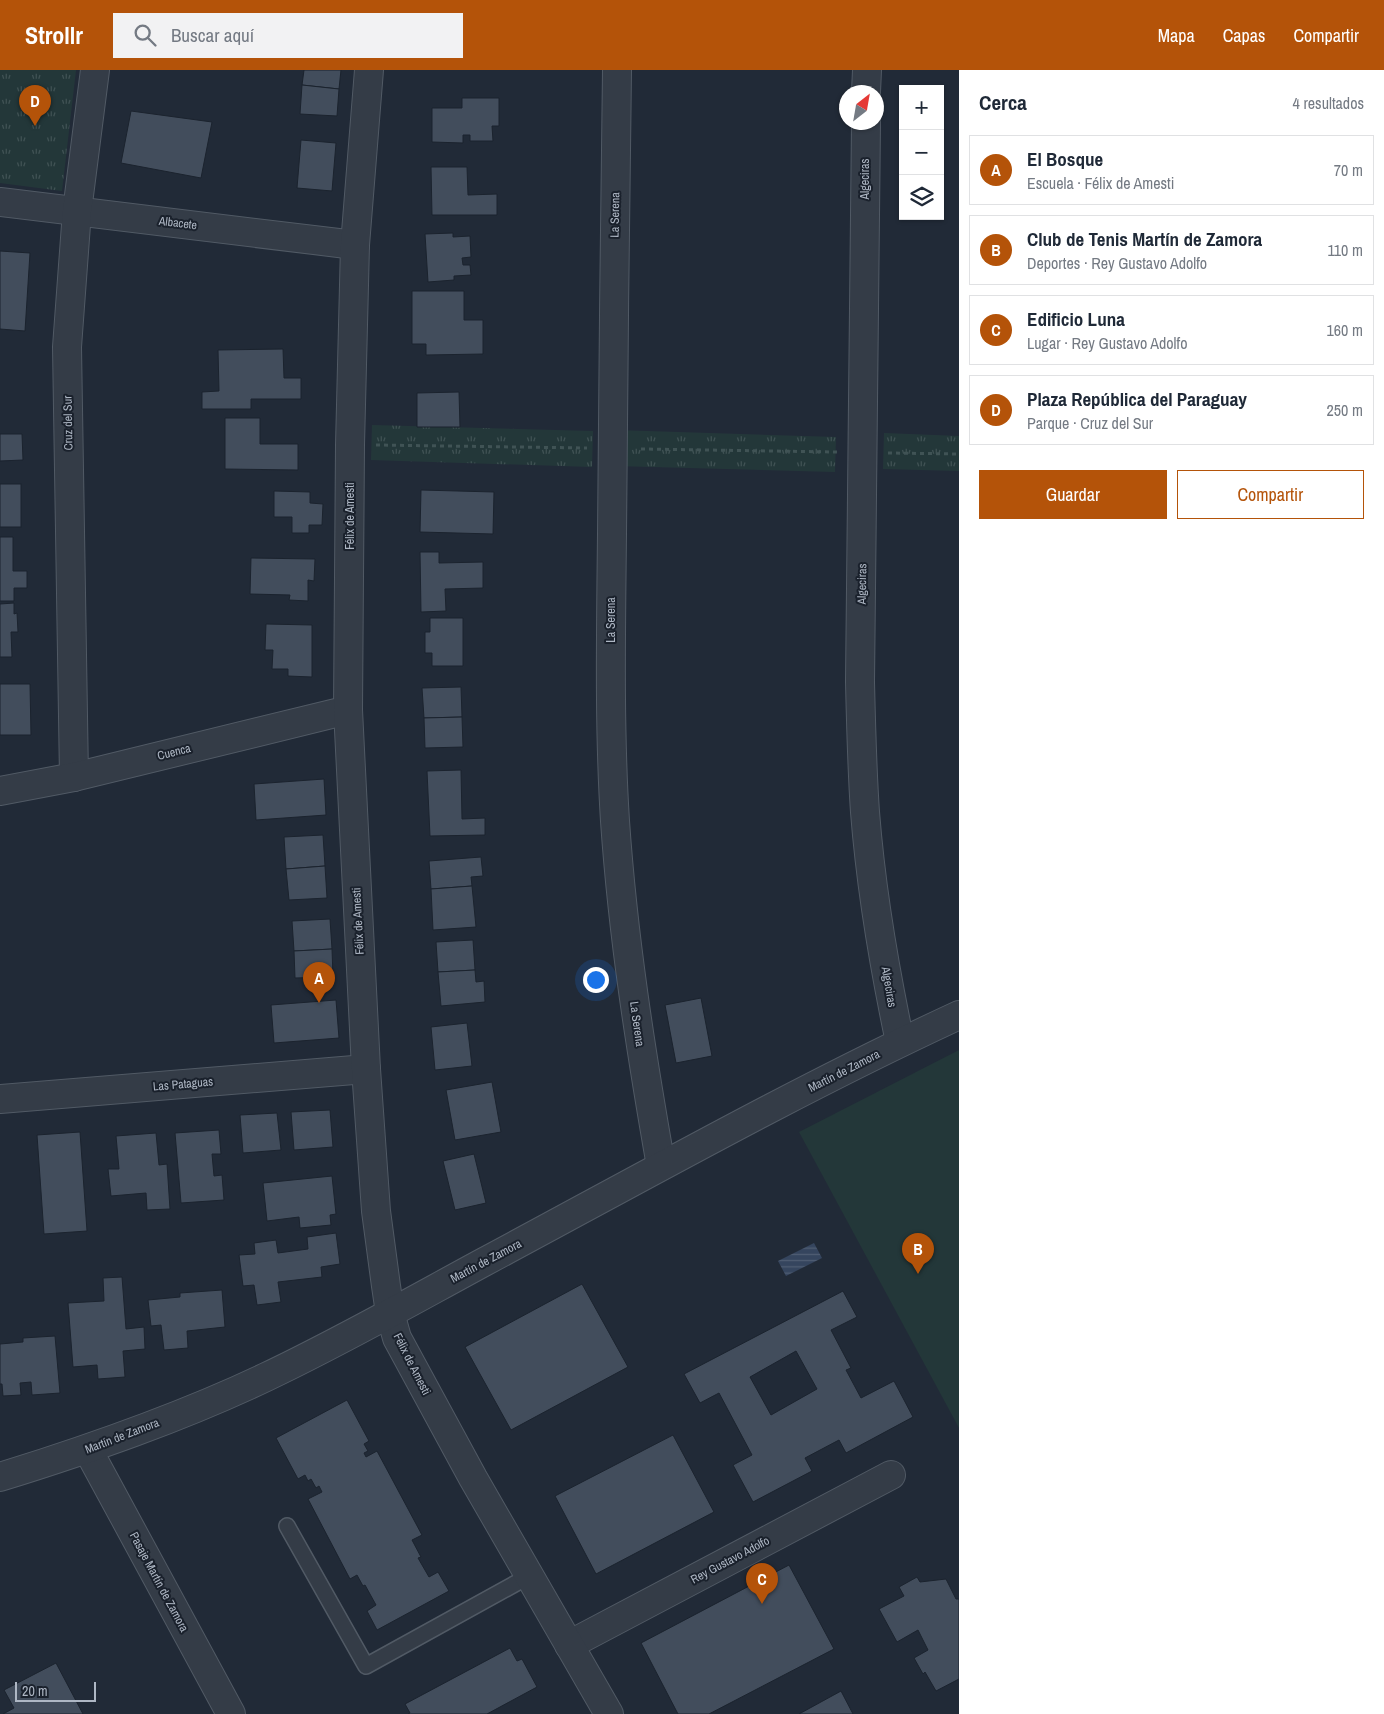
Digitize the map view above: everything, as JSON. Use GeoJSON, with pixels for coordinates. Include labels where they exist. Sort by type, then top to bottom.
{"type":"FeatureCollection","features":[{"type":"Feature","properties":{"kind":"street","name":"Cruz del Sur"},"geometry":{"type":"LineString","coordinates":[[74,777],[67,347],[77,211],[95,70]]}},
{"type":"Feature","properties":{"kind":"street","name":"Félix de Amesti"},"geometry":{"type":"LineString","coordinates":[[368,70],[355,245],[350,445],[348,710],[366,1068],[376,1211],[390,1313],[396,1338],[529,1576],[609,1714]]}},
{"type":"Feature","properties":{"kind":"street","name":"La Serena"},"geometry":{"type":"LineString","coordinates":[[617,70],[612,449],[612,746],[615,819],[630,975],[661,1166]]}},
{"type":"Feature","properties":{"kind":"street"},"geometry":{"type":"LineString","coordinates":[[866,85],[867,70]]}},
{"type":"Feature","properties":{"kind":"street","name":"Algeciras"},"geometry":{"type":"LineString","coordinates":[[866,130],[864,452],[860,682],[865,813],[880,934],[900,1042]]}},
{"type":"Feature","properties":{"kind":"street","name":"Albacete"},"geometry":{"type":"LineString","coordinates":[[0,202],[355,245]]}},
{"type":"Feature","properties":{"kind":"street","name":"Cuenca"},"geometry":{"type":"LineString","coordinates":[[0,791],[74,777],[348,710]]}},
{"type":"Feature","properties":{"kind":"street","name":"Martín de Zamora"},"geometry":{"type":"LineString","coordinates":[[0,1477],[88,1450],[185,1412],[264,1378],[390,1313],[661,1166],[900,1042],[959,1015]]}},
{"type":"Feature","properties":{"kind":"street","name":"Las Pataguas"},"geometry":{"type":"LineString","coordinates":[[0,1099],[366,1068]]}},
{"type":"Feature","properties":{"kind":"street","name":"Pasaje Martín de Zamora"},"geometry":{"type":"LineString","coordinates":[[88,1450],[230,1714]]}},
{"type":"Feature","properties":{"kind":"street","name":"Rey Gustavo Adolfo"},"geometry":{"type":"LineString","coordinates":[[569,1645],[891,1475]]}},
{"type":"Feature","properties":{"kind":"lane"},"geometry":{"type":"LineString","coordinates":[[287,1526],[366,1666],[529,1576]]}},
{"type":"Feature","properties":{"kind":"path"},"geometry":{"type":"LineString","coordinates":[[350,445],[959,454]]}},
{"type":"Feature","properties":{"kind":"green space"},"geometry":{"type":"Polygon","coordinates":[[[0,70],[76,70],[62,191],[0,183],[0,70]]]}},
{"type":"Feature","properties":{"kind":"green space"},"geometry":{"type":"Polygon","coordinates":[[[372,425],[593,431],[592,467],[371,460],[372,425]]]}},
{"type":"Feature","properties":{"kind":"green space"},"geometry":{"type":"Polygon","coordinates":[[[615,430],[836,437],[835,472],[615,466],[615,430]]]}},
{"type":"Feature","properties":{"kind":"green space"},"geometry":{"type":"Polygon","coordinates":[[[884,433],[959,436],[959,471],[883,469],[884,433]]]}},
{"type":"Feature","properties":{"kind":"green space"},"geometry":{"type":"Polygon","coordinates":[[[959,1050],[959,1428],[799,1132],[959,1050]]]}},
{"type":"Feature","properties":{"kind":"water"},"geometry":{"type":"Polygon","coordinates":[[[814,1243],[822,1258],[786,1276],[778,1261],[814,1243]]]}},
{"type":"Feature","properties":{"kind":"building"},"geometry":{"type":"Polygon","coordinates":[[[304,70],[341,70],[339,89],[302,85],[304,70]]]}},
{"type":"Feature","properties":{"kind":"building"},"geometry":{"type":"Polygon","coordinates":[[[302,85],[339,89],[337,116],[300,114],[302,85]]]}},
{"type":"Feature","properties":{"kind":"building"},"geometry":{"type":"Polygon","coordinates":[[[462,98],[499,98],[499,126],[492,126],[493,141],[470,141],[470,135],[463,135],[463,143],[432,142],[432,108],[462,108],[462,98]]]}},
{"type":"Feature","properties":{"kind":"building"},"geometry":{"type":"Polygon","coordinates":[[[131,111],[212,122],[201,178],[121,163],[131,111]]]}},
{"type":"Feature","properties":{"kind":"building"},"geometry":{"type":"Polygon","coordinates":[[[301,140],[336,143],[332,191],[297,188],[301,140]]]}},
{"type":"Feature","properties":{"kind":"building"},"geometry":{"type":"Polygon","coordinates":[[[431,167],[467,167],[468,195],[497,194],[497,215],[432,215],[431,167]]]}},
{"type":"Feature","properties":{"kind":"building"},"geometry":{"type":"Polygon","coordinates":[[[453,233],[453,237],[470,236],[471,257],[462,258],[463,265],[470,265],[471,275],[454,276],[454,280],[428,282],[425,234],[453,233]]]}},
{"type":"Feature","properties":{"kind":"building"},"geometry":{"type":"Polygon","coordinates":[[[0,251],[30,253],[25,331],[0,329],[0,251]]]}},
{"type":"Feature","properties":{"kind":"building"},"geometry":{"type":"Polygon","coordinates":[[[412,291],[464,291],[464,320],[483,320],[483,354],[426,355],[426,344],[412,344],[412,291]]]}},
{"type":"Feature","properties":{"kind":"building"},"geometry":{"type":"Polygon","coordinates":[[[283,349],[284,378],[301,378],[301,399],[251,399],[251,409],[202,409],[202,392],[219,391],[218,350],[283,349]]]}},
{"type":"Feature","properties":{"kind":"building"},"geometry":{"type":"Polygon","coordinates":[[[459,392],[460,427],[417,427],[417,393],[459,392]]]}},
{"type":"Feature","properties":{"kind":"building"},"geometry":{"type":"Polygon","coordinates":[[[225,418],[260,418],[260,444],[298,444],[298,470],[225,469],[225,418]]]}},
{"type":"Feature","properties":{"kind":"building"},"geometry":{"type":"Polygon","coordinates":[[[0,434],[22,434],[23,460],[0,461],[0,434]]]}},
{"type":"Feature","properties":{"kind":"building"},"geometry":{"type":"Polygon","coordinates":[[[0,484],[21,484],[21,527],[0,527],[0,484]]]}},
{"type":"Feature","properties":{"kind":"building"},"geometry":{"type":"Polygon","coordinates":[[[421,490],[494,492],[493,534],[420,532],[421,490]]]}},
{"type":"Feature","properties":{"kind":"building"},"geometry":{"type":"Polygon","coordinates":[[[274,491],[310,492],[310,503],[323,504],[322,525],[309,525],[309,533],[292,533],[292,517],[274,517],[274,491]]]}},
{"type":"Feature","properties":{"kind":"building"},"geometry":{"type":"Polygon","coordinates":[[[0,537],[13,537],[13,571],[27,571],[27,588],[14,588],[14,601],[0,601],[0,537]]]}},
{"type":"Feature","properties":{"kind":"building"},"geometry":{"type":"Polygon","coordinates":[[[420,552],[439,552],[439,563],[483,562],[483,588],[445,589],[446,611],[421,612],[420,552]]]}},
{"type":"Feature","properties":{"kind":"building"},"geometry":{"type":"Polygon","coordinates":[[[251,558],[315,559],[314,581],[308,580],[308,601],[289,600],[290,595],[250,594],[251,558]]]}},
{"type":"Feature","properties":{"kind":"building"},"geometry":{"type":"Polygon","coordinates":[[[14,603],[14,614],[17,613],[18,632],[11,632],[12,657],[0,657],[0,604],[14,603]]]}},
{"type":"Feature","properties":{"kind":"building"},"geometry":{"type":"Polygon","coordinates":[[[430,618],[463,618],[463,666],[432,666],[432,653],[425,653],[425,632],[430,632],[430,618]]]}},
{"type":"Feature","properties":{"kind":"building"},"geometry":{"type":"Polygon","coordinates":[[[266,624],[312,625],[312,677],[288,676],[288,669],[272,669],[273,650],[265,650],[266,624]]]}},
{"type":"Feature","properties":{"kind":"building"},"geometry":{"type":"Polygon","coordinates":[[[0,684],[30,684],[31,735],[0,735],[0,684]]]}},
{"type":"Feature","properties":{"kind":"building"},"geometry":{"type":"Polygon","coordinates":[[[461,687],[462,717],[424,718],[422,688],[461,687]]]}},
{"type":"Feature","properties":{"kind":"building"},"geometry":{"type":"Polygon","coordinates":[[[462,717],[463,747],[425,748],[424,718],[462,717]]]}},
{"type":"Feature","properties":{"kind":"building"},"geometry":{"type":"Polygon","coordinates":[[[461,770],[462,819],[485,818],[485,835],[430,836],[427,771],[461,770]]]}},
{"type":"Feature","properties":{"kind":"building"},"geometry":{"type":"Polygon","coordinates":[[[324,779],[326,815],[256,820],[254,784],[324,779]]]}},
{"type":"Feature","properties":{"kind":"building"},"geometry":{"type":"Polygon","coordinates":[[[323,835],[325,866],[286,869],[284,837],[323,835]]]}},
{"type":"Feature","properties":{"kind":"building"},"geometry":{"type":"Polygon","coordinates":[[[481,857],[483,876],[471,877],[472,886],[431,889],[429,861],[481,857]]]}},
{"type":"Feature","properties":{"kind":"building"},"geometry":{"type":"Polygon","coordinates":[[[325,866],[327,898],[289,900],[286,869],[325,866]]]}},
{"type":"Feature","properties":{"kind":"building"},"geometry":{"type":"Polygon","coordinates":[[[472,886],[476,927],[433,930],[431,889],[472,886]]]}},
{"type":"Feature","properties":{"kind":"building"},"geometry":{"type":"Polygon","coordinates":[[[330,919],[332,949],[294,951],[292,921],[330,919]]]}},
{"type":"Feature","properties":{"kind":"building"},"geometry":{"type":"Polygon","coordinates":[[[473,940],[475,970],[438,972],[436,942],[473,940]]]}},
{"type":"Feature","properties":{"kind":"building"},"geometry":{"type":"Polygon","coordinates":[[[332,949],[333,977],[295,978],[294,951],[332,949]]]}},
{"type":"Feature","properties":{"kind":"building"},"geometry":{"type":"Polygon","coordinates":[[[475,970],[476,982],[484,981],[485,1002],[441,1006],[438,972],[475,970]]]}},
{"type":"Feature","properties":{"kind":"building"},"geometry":{"type":"Polygon","coordinates":[[[701,998],[712,1056],[676,1063],[665,1005],[701,998]]]}},
{"type":"Feature","properties":{"kind":"building"},"geometry":{"type":"Polygon","coordinates":[[[336,1000],[339,1038],[274,1043],[271,1005],[336,1000]]]}},
{"type":"Feature","properties":{"kind":"building"},"geometry":{"type":"Polygon","coordinates":[[[467,1023],[472,1066],[435,1070],[431,1027],[467,1023]]]}},
{"type":"Feature","properties":{"kind":"building"},"geometry":{"type":"Polygon","coordinates":[[[492,1082],[501,1132],[455,1140],[446,1090],[492,1082]]]}},
{"type":"Feature","properties":{"kind":"building"},"geometry":{"type":"Polygon","coordinates":[[[330,1110],[333,1147],[294,1150],[291,1112],[330,1110]]]}},
{"type":"Feature","properties":{"kind":"building"},"geometry":{"type":"Polygon","coordinates":[[[277,1113],[281,1150],[243,1153],[240,1115],[277,1113]]]}},
{"type":"Feature","properties":{"kind":"building"},"geometry":{"type":"Polygon","coordinates":[[[219,1130],[221,1154],[212,1154],[214,1176],[222,1175],[224,1200],[181,1203],[175,1133],[219,1130]]]}},
{"type":"Feature","properties":{"kind":"building"},"geometry":{"type":"Polygon","coordinates":[[[80,1132],[87,1231],[44,1234],[37,1135],[80,1132]]]}},
{"type":"Feature","properties":{"kind":"building"},"geometry":{"type":"Polygon","coordinates":[[[156,1133],[159,1165],[167,1164],[170,1209],[147,1210],[146,1193],[111,1196],[108,1169],[119,1169],[116,1136],[156,1133]]]}},
{"type":"Feature","properties":{"kind":"building"},"geometry":{"type":"Polygon","coordinates":[[[474,1154],[486,1203],[455,1210],[443,1161],[474,1154]]]}},
{"type":"Feature","properties":{"kind":"building"},"geometry":{"type":"Polygon","coordinates":[[[332,1176],[336,1214],[330,1215],[331,1225],[300,1228],[299,1217],[267,1221],[263,1183],[332,1176]]]}},
{"type":"Feature","properties":{"kind":"building"},"geometry":{"type":"Polygon","coordinates":[[[336,1233],[340,1264],[321,1267],[322,1277],[278,1282],[281,1302],[257,1305],[254,1285],[243,1286],[239,1255],[255,1254],[254,1243],[276,1240],[278,1253],[308,1249],[307,1237],[336,1233]]]}},
{"type":"Feature","properties":{"kind":"building"},"geometry":{"type":"Polygon","coordinates":[[[122,1277],[126,1329],[144,1327],[145,1349],[123,1351],[125,1377],[98,1379],[97,1365],[73,1367],[68,1303],[104,1301],[103,1278],[122,1277]]]}},
{"type":"Feature","properties":{"kind":"building"},"geometry":{"type":"Polygon","coordinates":[[[582,1284],[628,1367],[511,1430],[465,1347],[582,1284]]]}},
{"type":"Feature","properties":{"kind":"building"},"geometry":{"type":"Polygon","coordinates":[[[222,1290],[225,1327],[187,1331],[188,1348],[164,1350],[161,1325],[151,1326],[148,1300],[180,1297],[180,1293],[222,1290]]]}},
{"type":"Feature","properties":{"kind":"building"},"geometry":{"type":"Polygon","coordinates":[[[843,1291],[857,1317],[831,1330],[851,1368],[846,1370],[861,1398],[894,1381],[913,1417],[846,1453],[839,1440],[805,1458],[812,1471],[753,1502],[733,1465],[752,1455],[719,1393],[700,1403],[684,1374],[843,1291]],[[796,1351],[750,1377],[771,1415],[817,1389],[796,1351]]]}},
{"type":"Feature","properties":{"kind":"building"},"geometry":{"type":"Polygon","coordinates":[[[55,1336],[60,1393],[32,1395],[31,1382],[20,1383],[21,1395],[3,1396],[2,1384],[0,1384],[0,1344],[23,1342],[23,1338],[55,1336]]]}},
{"type":"Feature","properties":{"kind":"building"},"geometry":{"type":"Polygon","coordinates":[[[347,1400],[369,1441],[364,1444],[368,1451],[364,1453],[366,1457],[377,1451],[422,1535],[412,1540],[421,1557],[418,1558],[429,1577],[438,1572],[449,1591],[377,1630],[367,1611],[376,1605],[357,1575],[350,1579],[308,1499],[322,1492],[319,1486],[316,1488],[311,1479],[308,1481],[305,1475],[298,1479],[276,1438],[347,1400]]]}},
{"type":"Feature","properties":{"kind":"building"},"geometry":{"type":"Polygon","coordinates":[[[673,1435],[714,1512],[596,1574],[555,1496],[673,1435]]]}},
{"type":"Feature","properties":{"kind":"building"},"geometry":{"type":"Polygon","coordinates":[[[789,1565],[834,1649],[709,1714],[678,1714],[641,1643],[789,1565]]]}},
{"type":"Feature","properties":{"kind":"building"},"geometry":{"type":"Polygon","coordinates":[[[917,1577],[920,1582],[946,1579],[956,1599],[959,1599],[959,1679],[936,1691],[914,1658],[928,1650],[918,1630],[897,1642],[879,1609],[904,1596],[899,1587],[917,1577]]]}},
{"type":"Feature","properties":{"kind":"building"},"geometry":{"type":"Polygon","coordinates":[[[510,1648],[517,1661],[522,1659],[537,1687],[487,1714],[408,1714],[410,1713],[405,1704],[510,1648]]]}},
{"type":"Feature","properties":{"kind":"building"},"geometry":{"type":"Polygon","coordinates":[[[56,1663],[83,1714],[3,1714],[14,1708],[4,1690],[56,1663]]]}},
{"type":"Feature","properties":{"kind":"building"},"geometry":{"type":"Polygon","coordinates":[[[841,1691],[853,1714],[799,1714],[841,1691]]]}},
{"type":"Feature","properties":{"kind":"place","name":"Plaza República del Paraguay"},"geometry":{"type":"Point","coordinates":[35,126]}},
{"type":"Feature","properties":{"kind":"place","name":"El Bosque"},"geometry":{"type":"Point","coordinates":[319,1003]}},
{"type":"Feature","properties":{"kind":"place","name":"Club de Tenis Martín de Zamora"},"geometry":{"type":"Point","coordinates":[918,1274]}},
{"type":"Feature","properties":{"kind":"place","name":"Edificio Luna"},"geometry":{"type":"Point","coordinates":[762,1604]}}]}
